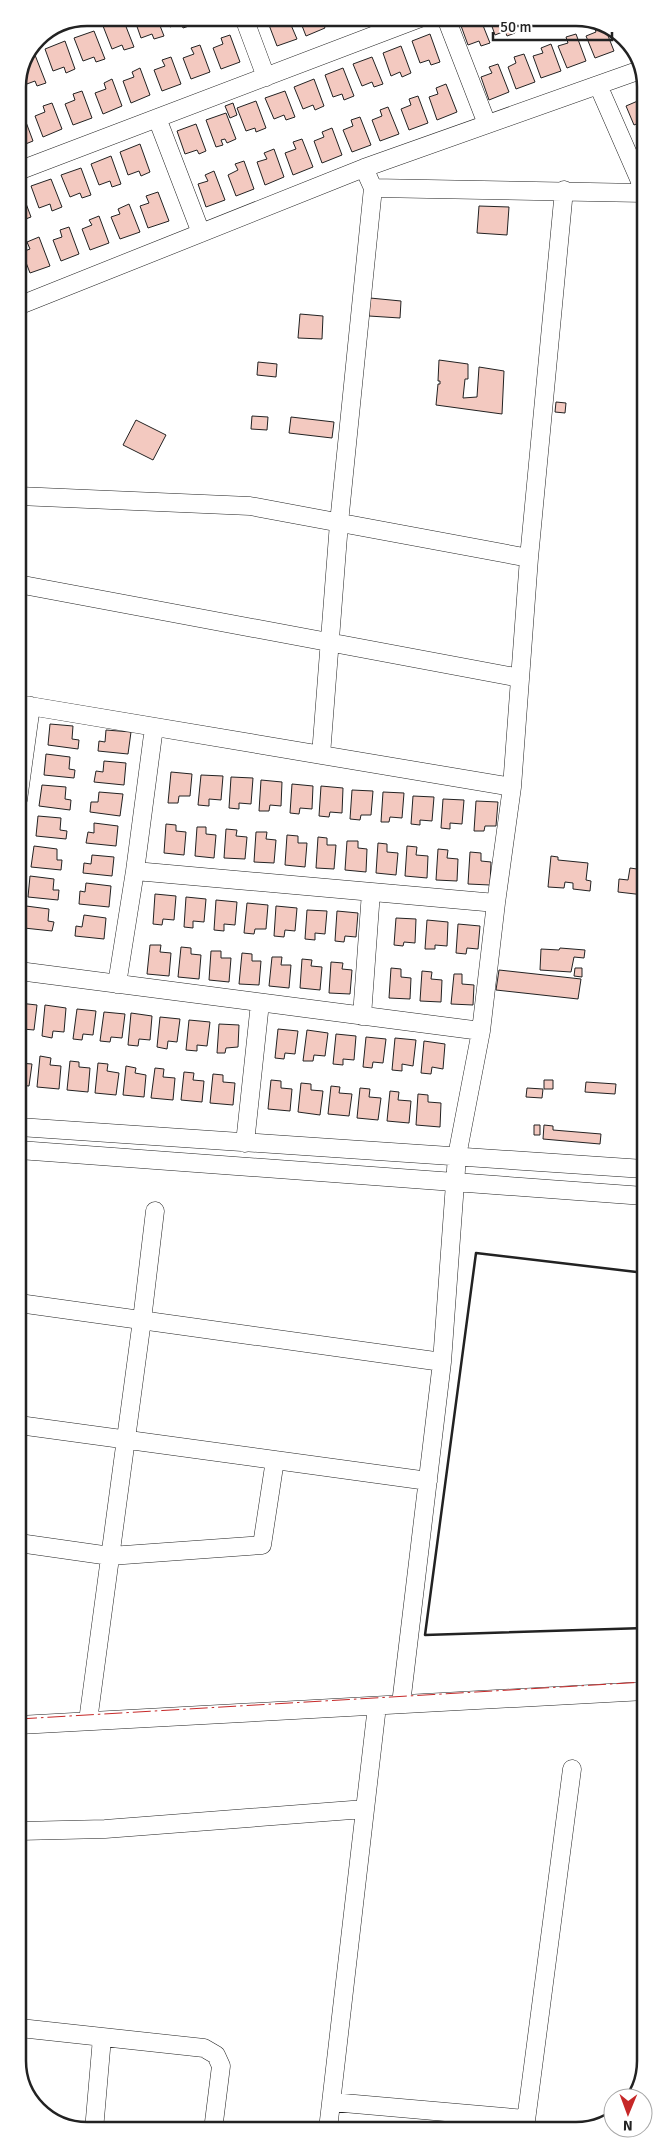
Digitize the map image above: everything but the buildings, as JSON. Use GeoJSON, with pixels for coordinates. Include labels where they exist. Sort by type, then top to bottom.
{"type":"FeatureCollection","features":[{"type":"Feature","properties":{"kind":"street"},"geometry":{"type":"LineString","coordinates":[[247,26],[266,77]]}},
{"type":"Feature","properties":{"kind":"street"},"geometry":{"type":"LineString","coordinates":[[26,168],[399,26]]}},
{"type":"Feature","properties":{"kind":"street"},"geometry":{"type":"LineString","coordinates":[[449,26],[487,124]]}},
{"type":"Feature","properties":{"kind":"street"},"geometry":{"type":"LineString","coordinates":[[26,303],[364,168],[635,72]]}},
{"type":"Feature","properties":{"kind":"street"},"geometry":{"type":"LineString","coordinates":[[598,85],[637,174]]}},
{"type":"Feature","properties":{"kind":"street"},"geometry":{"type":"LineString","coordinates":[[157,118],[200,233]]}},
{"type":"Feature","properties":{"kind":"street"},"geometry":{"type":"LineString","coordinates":[[321,755],[339,523],[373,188],[364,168]]}},
{"type":"Feature","properties":{"kind":"street"},"geometry":{"type":"LineString","coordinates":[[373,188],[637,193]]}},
{"type":"Feature","properties":{"kind":"street"},"geometry":{"type":"LineString","coordinates":[[401,1704],[442,1362],[457,1156],[481,1031],[512,787],[529,558],[564,190]]}},
{"type":"Feature","properties":{"kind":"street"},"geometry":{"type":"LineString","coordinates":[[26,496],[250,506],[529,558]]}},
{"type":"Feature","properties":{"kind":"street"},"geometry":{"type":"LineString","coordinates":[[26,585],[520,678]]}},
{"type":"Feature","properties":{"kind":"street"},"geometry":{"type":"LineString","coordinates":[[26,705],[512,787]]}},
{"type":"Feature","properties":{"kind":"street"},"geometry":{"type":"LineString","coordinates":[[117,984],[135,871],[154,727]]}},
{"type":"Feature","properties":{"kind":"street"},"geometry":{"type":"LineString","coordinates":[[135,871],[496,903]]}},
{"type":"Feature","properties":{"kind":"street"},"geometry":{"type":"LineString","coordinates":[[362,1016],[371,892]]}},
{"type":"Feature","properties":{"kind":"street"},"geometry":{"type":"LineString","coordinates":[[26,972],[481,1031]]}},
{"type":"Feature","properties":{"kind":"street"},"geometry":{"type":"LineString","coordinates":[[245,1142],[260,1003]]}},
{"type":"Feature","properties":{"kind":"street"},"geometry":{"type":"LineString","coordinates":[[26,1128],[637,1169]]}},
{"type":"Feature","properties":{"kind":"street"},"geometry":{"type":"LineString","coordinates":[[26,1151],[637,1195]]}},
{"type":"Feature","properties":{"kind":"street"},"geometry":{"type":"LineString","coordinates":[[88,1721],[155,1212]]}},
{"type":"Feature","properties":{"kind":"street"},"geometry":{"type":"LineString","coordinates":[[26,1304],[442,1362]]}},
{"type":"Feature","properties":{"kind":"street"},"geometry":{"type":"LineString","coordinates":[[26,1426],[428,1481]]}},
{"type":"Feature","properties":{"kind":"street"},"geometry":{"type":"LineString","coordinates":[[26,1544],[110,1556],[262,1545],[275,1460]]}},
{"type":"Feature","properties":{"kind":"street"},"geometry":{"type":"LineString","coordinates":[[26,1725],[637,1691]]}},
{"type":"Feature","properties":{"kind":"street"},"geometry":{"type":"LineString","coordinates":[[329,2122],[377,1706]]}},
{"type":"Feature","properties":{"kind":"street"},"geometry":{"type":"LineString","coordinates":[[526,2122],[572,1769]]}},
{"type":"Feature","properties":{"kind":"street"},"geometry":{"type":"LineString","coordinates":[[26,1831],[105,1828],[365,1809]]}},
{"type":"Feature","properties":{"kind":"street"},"geometry":{"type":"LineString","coordinates":[[26,2029],[204,2048],[216,2055],[220,2066],[214,2122]]}},
{"type":"Feature","properties":{"kind":"street"},"geometry":{"type":"LineString","coordinates":[[95,2122],[102,2038]]}},
{"type":"Feature","properties":{"kind":"street"},"geometry":{"type":"LineString","coordinates":[[332,2102],[508,2122]]}},
{"type":"Feature","properties":{"kind":"wall"},"geometry":{"type":"LineString","coordinates":[[637,1272],[476,1253],[425,1635],[637,1628]]}},
{"type":"Feature","properties":{"kind":"power"},"geometry":{"type":"LineString","coordinates":[[26,1719],[637,1682]]}}]}
